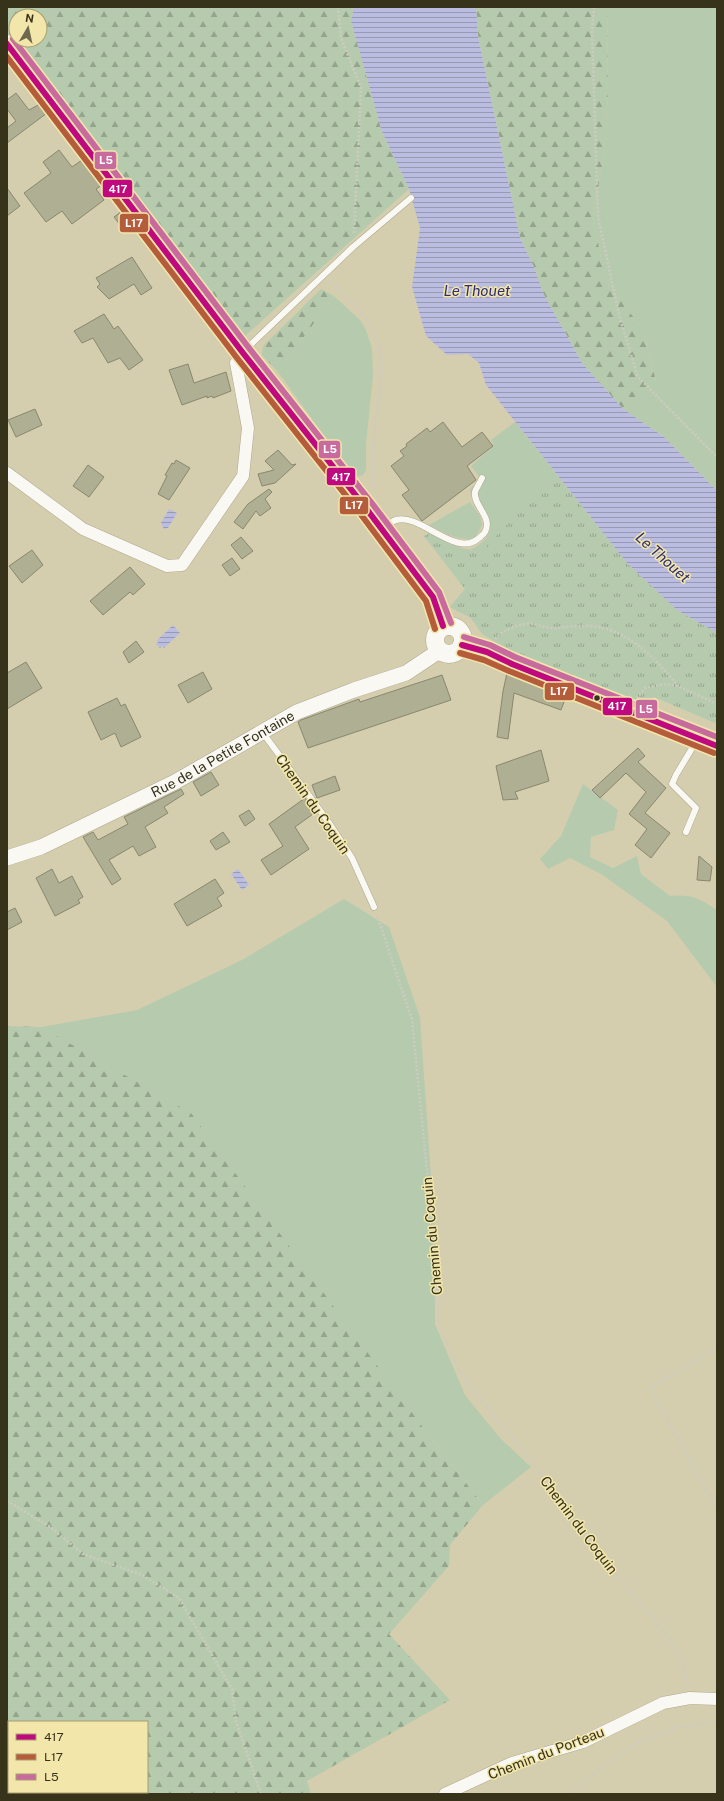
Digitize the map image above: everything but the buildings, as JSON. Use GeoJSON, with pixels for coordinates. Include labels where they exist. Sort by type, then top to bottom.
{"type":"FeatureCollection","features":[{"type":"Feature","properties":{"kind":"main road"},"geometry":{"type":"LineString","coordinates":[[7,44],[433,597],[443,626]]}},
{"type":"Feature","properties":{"kind":"main road"},"geometry":{"type":"LineString","coordinates":[[447,625],[457,628],[462,635],[462,645],[452,654],[443,653],[439,651],[434,643],[434,638],[436,633],[443,626],[447,625]]}},
{"type":"Feature","properties":{"kind":"main road"},"geometry":{"type":"LineString","coordinates":[[462,645],[487,652],[512,664],[717,746]]}},
{"type":"Feature","properties":{"kind":"street"},"geometry":{"type":"LineString","coordinates":[[7,473],[83,529],[167,566],[182,565],[243,476],[248,428],[236,363],[243,352]]}},
{"type":"Feature","properties":{"kind":"street","name":"Rue de la Petite Fontaine"},"geometry":{"type":"LineString","coordinates":[[7,858],[41,847],[175,782],[298,712],[406,672],[439,651]]}},
{"type":"Feature","properties":{"kind":"street","name":"Chemin du Porteau"},"geometry":{"type":"LineString","coordinates":[[445,1794],[512,1763],[583,1742],[663,1703],[690,1698],[717,1699]]}},
{"type":"Feature","properties":{"kind":"lane"},"geometry":{"type":"LineString","coordinates":[[243,352],[353,247],[411,198]]}},
{"type":"Feature","properties":{"kind":"lane"},"geometry":{"type":"LineString","coordinates":[[382,530],[396,520],[406,520],[429,529],[449,540],[463,544],[476,541],[485,532],[487,522],[475,500],[475,491],[482,478]]}},
{"type":"Feature","properties":{"kind":"lane","name":"Chemin du Coquin"},"geometry":{"type":"LineString","coordinates":[[262,732],[327,820],[352,858],[374,907]]}},
{"type":"Feature","properties":{"kind":"lane"},"geometry":{"type":"LineString","coordinates":[[686,832],[696,808],[672,784],[698,738]]}},
{"type":"Feature","properties":{"kind":"path"},"geometry":{"type":"LineString","coordinates":[[338,7],[341,38],[361,88],[353,247]]}},
{"type":"Feature","properties":{"kind":"path"},"geometry":{"type":"LineString","coordinates":[[594,7],[592,30],[598,216],[620,319],[638,377],[717,457]]}},
{"type":"Feature","properties":{"kind":"path"},"geometry":{"type":"LineString","coordinates":[[324,275],[351,300],[375,332],[381,356],[379,397],[375,427],[374,483],[365,507]]}},
{"type":"Feature","properties":{"kind":"path"},"geometry":{"type":"LineString","coordinates":[[487,652],[492,642],[499,635],[522,625],[532,624],[551,628],[592,626],[610,631],[640,645],[678,686]]}},
{"type":"Feature","properties":{"kind":"path"},"geometry":{"type":"LineString","coordinates":[[630,711],[633,703],[645,688],[664,684],[678,686],[717,704]]}},
{"type":"Feature","properties":{"kind":"path","name":"Chemin du Coquin"},"geometry":{"type":"LineString","coordinates":[[374,907],[412,1020],[433,1232],[439,1327],[462,1376],[536,1469],[620,1579],[669,1638],[682,1661],[687,1677],[690,1698]]}},
{"type":"Feature","properties":{"kind":"path"},"geometry":{"type":"LineString","coordinates":[[717,1347],[650,1388],[717,1510]]}},
{"type":"Feature","properties":{"kind":"path"},"geometry":{"type":"LineString","coordinates":[[7,1501],[49,1526],[83,1554],[142,1575],[178,1596],[232,1689],[236,1721],[261,1794]]}},
{"type":"Feature","properties":{"kind":"path"},"geometry":{"type":"LineString","coordinates":[[572,1794],[585,1780],[639,1742],[678,1727],[717,1722]]}},
{"type":"Feature","properties":{"kind":"green space"},"geometry":{"type":"Polygon","coordinates":[[[7,7],[354,7],[351,21],[382,132],[409,189],[244,337],[16,48],[48,48],[48,8],[8,8],[8,38],[7,7]]]}},
{"type":"Feature","properties":{"kind":"green space"},"geometry":{"type":"Polygon","coordinates":[[[476,7],[607,7],[608,94],[603,162],[593,216],[605,279],[643,330],[656,381],[623,409],[582,363],[543,293],[534,267],[520,238],[478,35],[476,7]]]}},
{"type":"Feature","properties":{"kind":"green space"},"geometry":{"type":"Polygon","coordinates":[[[607,7],[717,7],[717,491],[664,437],[623,409],[656,380],[643,330],[605,279],[593,216],[603,162],[608,94],[607,7]]]}},
{"type":"Feature","properties":{"kind":"green space"},"geometry":{"type":"Polygon","coordinates":[[[321,289],[334,296],[278,372],[262,355],[263,346],[321,289]]]}},
{"type":"Feature","properties":{"kind":"green space"},"geometry":{"type":"Polygon","coordinates":[[[334,296],[360,320],[366,330],[372,348],[373,376],[366,444],[366,470],[363,475],[354,477],[278,372],[334,296]]]}},
{"type":"Feature","properties":{"kind":"green space"},"geometry":{"type":"Polygon","coordinates":[[[515,422],[614,547],[482,634],[471,618],[450,607],[465,589],[424,536],[430,533],[445,542],[468,551],[486,538],[490,530],[490,523],[482,507],[469,490],[478,482],[479,476],[471,466],[494,445],[491,440],[515,422]]]}},
{"type":"Feature","properties":{"kind":"green space"},"geometry":{"type":"Polygon","coordinates":[[[555,473],[627,563],[677,610],[717,633],[717,724],[654,697],[645,705],[504,647],[482,634],[471,618],[450,607],[465,589],[424,536],[430,533],[455,546],[468,550],[482,551],[555,473]]]}},
{"type":"Feature","properties":{"kind":"green space"},"geometry":{"type":"Polygon","coordinates":[[[470,502],[480,516],[482,525],[475,538],[463,539],[429,525],[470,502]]]}},
{"type":"Feature","properties":{"kind":"green space"},"geometry":{"type":"Polygon","coordinates":[[[583,784],[618,810],[614,830],[591,837],[590,857],[613,868],[637,856],[641,874],[670,896],[690,896],[705,902],[717,910],[717,987],[667,921],[601,874],[570,858],[548,869],[540,859],[561,836],[583,784]]]}},
{"type":"Feature","properties":{"kind":"green space"},"geometry":{"type":"Polygon","coordinates":[[[344,899],[389,927],[420,1017],[435,1236],[435,1324],[465,1395],[500,1438],[531,1467],[483,1505],[424,1429],[41,1027],[137,1010],[242,960],[344,899]]]}},
{"type":"Feature","properties":{"kind":"green space"},"geometry":{"type":"Polygon","coordinates":[[[7,1026],[41,1027],[191,1113],[424,1429],[483,1505],[450,1545],[449,1566],[389,1634],[450,1700],[307,1781],[311,1794],[7,1794],[7,1026]]]}},
{"type":"Feature","properties":{"kind":"water","name":"Le Thouet"},"geometry":{"type":"Polygon","coordinates":[[[354,7],[476,7],[478,36],[520,238],[534,267],[543,293],[582,363],[623,409],[664,437],[717,491],[717,633],[677,610],[627,563],[486,385],[479,363],[468,354],[447,355],[426,336],[412,287],[420,228],[409,189],[382,132],[351,21],[354,7]]]}},
{"type":"Feature","properties":{"kind":"water"},"geometry":{"type":"Polygon","coordinates":[[[169,509],[177,513],[168,528],[164,529],[161,523],[169,509]]]}},
{"type":"Feature","properties":{"kind":"water"},"geometry":{"type":"Polygon","coordinates":[[[173,625],[180,633],[164,648],[162,646],[160,648],[156,644],[158,642],[157,640],[173,625]]]}},
{"type":"Feature","properties":{"kind":"water"},"geometry":{"type":"Polygon","coordinates":[[[238,869],[249,885],[242,890],[231,874],[238,869]]]}},
{"type":"Feature","properties":{"kind":"transit line","name":"417"},"geometry":{"type":"LineString","coordinates":[[7,44],[243,353],[365,507],[433,597],[443,626]]}},
{"type":"Feature","properties":{"kind":"transit line","name":"L5"},"geometry":{"type":"LineString","coordinates":[[20,48],[249,348],[371,502],[439,592],[451,623]]}},
{"type":"Feature","properties":{"kind":"transit line","name":"L17"},"geometry":{"type":"LineString","coordinates":[[7,57],[237,358],[359,512],[426,601],[435,629]]}},
{"type":"Feature","properties":{"kind":"transit line","name":"L5"},"geometry":{"type":"LineString","coordinates":[[464,637],[490,645],[515,657],[717,737]]}},
{"type":"Feature","properties":{"kind":"transit line","name":"417"},"geometry":{"type":"LineString","coordinates":[[462,645],[487,652],[512,664],[717,746]]}},
{"type":"Feature","properties":{"kind":"transit line","name":"L17"},"geometry":{"type":"LineString","coordinates":[[460,653],[484,660],[714,753]]}}]}
